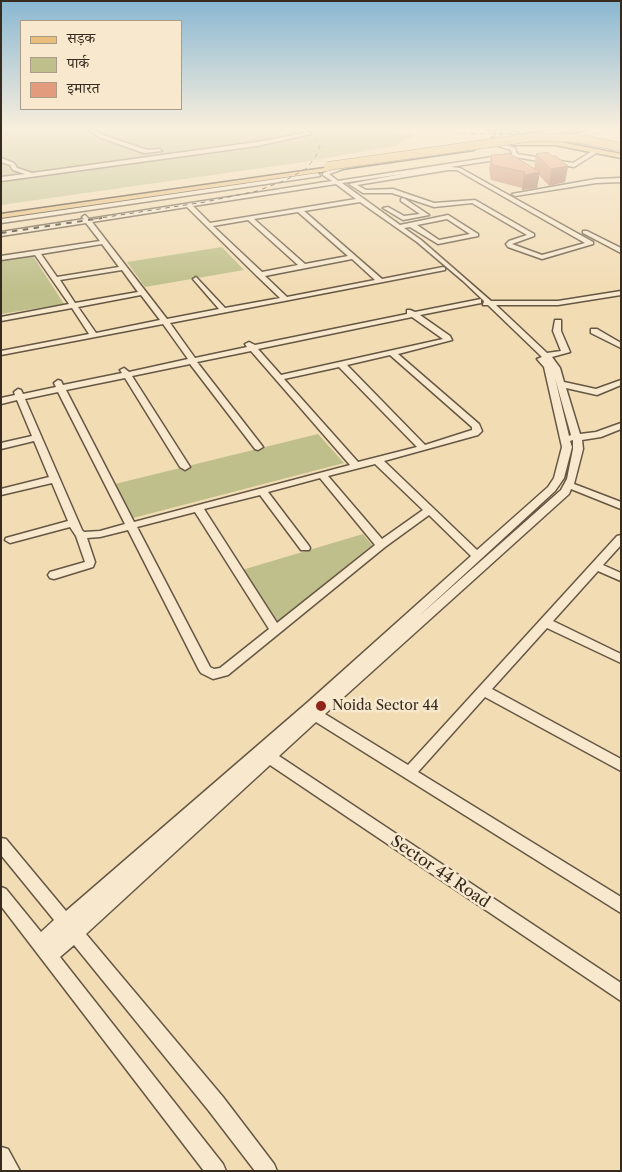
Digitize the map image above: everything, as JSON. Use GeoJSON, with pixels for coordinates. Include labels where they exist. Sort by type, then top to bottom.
{"type":"FeatureCollection","features":[{"type":"Feature","properties":{"kind":"main road"},"geometry":{"type":"LineString","coordinates":[[1,214],[232,183]]}},
{"type":"Feature","properties":{"kind":"street"},"geometry":{"type":"LineString","coordinates":[[1,222],[235,183]]}},
{"type":"Feature","properties":{"kind":"street"},"geometry":{"type":"LineString","coordinates":[[1,234],[334,183],[412,243],[546,356],[556,368],[572,438],[567,447],[562,468],[552,489],[264,754],[44,950]]}},
{"type":"Feature","properties":{"kind":"street"},"geometry":{"type":"LineString","coordinates":[[354,183],[352,184],[365,192],[395,191],[434,205],[473,201],[532,235],[511,242],[510,246],[542,256],[591,243],[483,183]]}},
{"type":"Feature","properties":{"kind":"street"},"geometry":{"type":"LineString","coordinates":[[493,183],[621,251]]}},
{"type":"Feature","properties":{"kind":"street"},"geometry":{"type":"LineString","coordinates":[[515,194],[585,183]]}},
{"type":"Feature","properties":{"kind":"street"},"geometry":{"type":"LineString","coordinates":[[208,225],[358,200],[379,205],[405,219],[426,215],[395,196],[379,205]]}},
{"type":"Feature","properties":{"kind":"street"},"geometry":{"type":"LineString","coordinates":[[188,205],[285,299]]}},
{"type":"Feature","properties":{"kind":"street"},"geometry":{"type":"LineString","coordinates":[[264,754],[316,715],[565,492],[570,482],[578,449],[572,438],[548,367],[432,252],[399,227],[379,205]]}},
{"type":"Feature","properties":{"kind":"street"},"geometry":{"type":"LineString","coordinates":[[79,210],[166,322],[258,448]]}},
{"type":"Feature","properties":{"kind":"street"},"geometry":{"type":"LineString","coordinates":[[298,210],[379,280]]}},
{"type":"Feature","properties":{"kind":"street"},"geometry":{"type":"LineString","coordinates":[[399,227],[412,225],[414,222],[448,217],[476,235],[438,242],[412,225]]}},
{"type":"Feature","properties":{"kind":"street"},"geometry":{"type":"LineString","coordinates":[[249,218],[303,266]]}},
{"type":"Feature","properties":{"kind":"street"},"geometry":{"type":"LineString","coordinates":[[1,258],[104,242]]}},
{"type":"Feature","properties":{"kind":"street"},"geometry":{"type":"LineString","coordinates":[[38,252],[94,336]]}},
{"type":"Feature","properties":{"kind":"street"},"geometry":{"type":"LineString","coordinates":[[259,275],[354,257]]}},
{"type":"Feature","properties":{"kind":"street"},"geometry":{"type":"LineString","coordinates":[[56,279],[124,268]]}},
{"type":"Feature","properties":{"kind":"street"},"geometry":{"type":"LineString","coordinates":[[1,354],[443,269]]}},
{"type":"Feature","properties":{"kind":"street"},"geometry":{"type":"LineString","coordinates":[[196,280],[224,311]]}},
{"type":"Feature","properties":{"kind":"street"},"geometry":{"type":"LineString","coordinates":[[1,318],[143,293]]}},
{"type":"Feature","properties":{"kind":"street"},"geometry":{"type":"LineString","coordinates":[[1,395],[19,394],[59,386],[411,312],[481,301],[558,303],[621,293]]}},
{"type":"Feature","properties":{"kind":"street"},"geometry":{"type":"LineString","coordinates":[[279,378],[448,340],[411,312]]}},
{"type":"Feature","properties":{"kind":"street"},"geometry":{"type":"LineString","coordinates":[[546,356],[566,352],[557,331],[558,322]]}},
{"type":"Feature","properties":{"kind":"street"},"geometry":{"type":"LineString","coordinates":[[594,331],[621,346]]}},
{"type":"Feature","properties":{"kind":"street"},"geometry":{"type":"LineString","coordinates":[[250,346],[356,466]]}},
{"type":"Feature","properties":{"kind":"street"},"geometry":{"type":"LineString","coordinates":[[81,535],[100,534],[131,526],[423,448],[477,431],[476,426],[392,354]]}},
{"type":"Feature","properties":{"kind":"street"},"geometry":{"type":"LineString","coordinates":[[341,364],[423,448]]}},
{"type":"Feature","properties":{"kind":"street"},"geometry":{"type":"LineString","coordinates":[[126,372],[185,467]]}},
{"type":"Feature","properties":{"kind":"street"},"geometry":{"type":"LineString","coordinates":[[560,384],[597,392],[621,382]]}},
{"type":"Feature","properties":{"kind":"street"},"geometry":{"type":"LineString","coordinates":[[59,386],[205,670],[213,674],[224,672],[381,545],[429,510]]}},
{"type":"Feature","properties":{"kind":"street"},"geometry":{"type":"LineString","coordinates":[[1,401],[19,394]]}},
{"type":"Feature","properties":{"kind":"street"},"geometry":{"type":"LineString","coordinates":[[19,394],[77,531],[81,535],[90,562],[89,565],[54,575]]}},
{"type":"Feature","properties":{"kind":"street"},"geometry":{"type":"LineString","coordinates":[[572,438],[598,435],[621,426]]}},
{"type":"Feature","properties":{"kind":"street"},"geometry":{"type":"LineString","coordinates":[[1,446],[37,438]]}},
{"type":"Feature","properties":{"kind":"street"},"geometry":{"type":"LineString","coordinates":[[377,460],[478,557]]}},
{"type":"Feature","properties":{"kind":"street"},"geometry":{"type":"LineString","coordinates":[[322,475],[381,545]]}},
{"type":"Feature","properties":{"kind":"street"},"geometry":{"type":"LineString","coordinates":[[1,492],[55,479]]}},
{"type":"Feature","properties":{"kind":"street"},"geometry":{"type":"LineString","coordinates":[[570,482],[621,498]]}},
{"type":"Feature","properties":{"kind":"street"},"geometry":{"type":"LineString","coordinates":[[570,482],[621,506]]}},
{"type":"Feature","properties":{"kind":"street"},"geometry":{"type":"LineString","coordinates":[[262,491],[305,548]]}},
{"type":"Feature","properties":{"kind":"street"},"geometry":{"type":"LineString","coordinates":[[198,508],[276,631]]}},
{"type":"Feature","properties":{"kind":"street"},"geometry":{"type":"LineString","coordinates":[[10,540],[74,523]]}},
{"type":"Feature","properties":{"kind":"street"},"geometry":{"type":"LineString","coordinates":[[408,773],[621,538]]}},
{"type":"Feature","properties":{"kind":"street"},"geometry":{"type":"LineString","coordinates":[[596,566],[621,577]]}},
{"type":"Feature","properties":{"kind":"street"},"geometry":{"type":"LineString","coordinates":[[545,622],[621,659]]}},
{"type":"Feature","properties":{"kind":"street"},"geometry":{"type":"LineString","coordinates":[[484,690],[621,766]]}},
{"type":"Feature","properties":{"kind":"street"},"geometry":{"type":"LineString","coordinates":[[316,715],[621,906]]}},
{"type":"Feature","properties":{"kind":"street","name":"Sector 44 Road"},"geometry":{"type":"LineString","coordinates":[[264,754],[621,993]]}},
{"type":"Feature","properties":{"kind":"street"},"geometry":{"type":"LineString","coordinates":[[1,844],[210,1096],[267,1171]]}},
{"type":"Feature","properties":{"kind":"street"},"geometry":{"type":"LineString","coordinates":[[1,894],[216,1171]]}},
{"type":"Feature","properties":{"kind":"street"},"geometry":{"type":"LineString","coordinates":[[44,950],[71,927]]}},
{"type":"Feature","properties":{"kind":"street"},"geometry":{"type":"LineString","coordinates":[[1,1156],[10,1171]]}},
{"type":"Feature","properties":{"kind":"green space"},"geometry":{"type":"Polygon","coordinates":[[[1,183],[158,183],[1,205],[1,183]]]}},
{"type":"Feature","properties":{"kind":"green space"},"geometry":{"type":"Polygon","coordinates":[[[222,247],[244,270],[145,287],[127,262],[222,247]]]}},
{"type":"Feature","properties":{"kind":"green space"},"geometry":{"type":"Polygon","coordinates":[[[33,256],[64,304],[1,314],[1,260],[33,256]]]}},
{"type":"Feature","properties":{"kind":"green space"},"geometry":{"type":"Polygon","coordinates":[[[318,434],[344,463],[133,518],[115,484],[318,434]]]}},
{"type":"Feature","properties":{"kind":"green space"},"geometry":{"type":"Polygon","coordinates":[[[363,534],[372,545],[278,622],[242,570],[363,534]]]}},
{"type":"Feature","properties":{"kind":"railway"},"geometry":{"type":"LineString","coordinates":[[94,219],[205,202],[257,191],[279,183]]}},
{"type":"Feature","properties":{"kind":"railway"},"geometry":{"type":"LineString","coordinates":[[1,233],[102,218]]}},
{"type":"Feature","properties":{"kind":"place","name":"Noida Sector 44"},"geometry":{"type":"Point","coordinates":[321,706]}}]}
